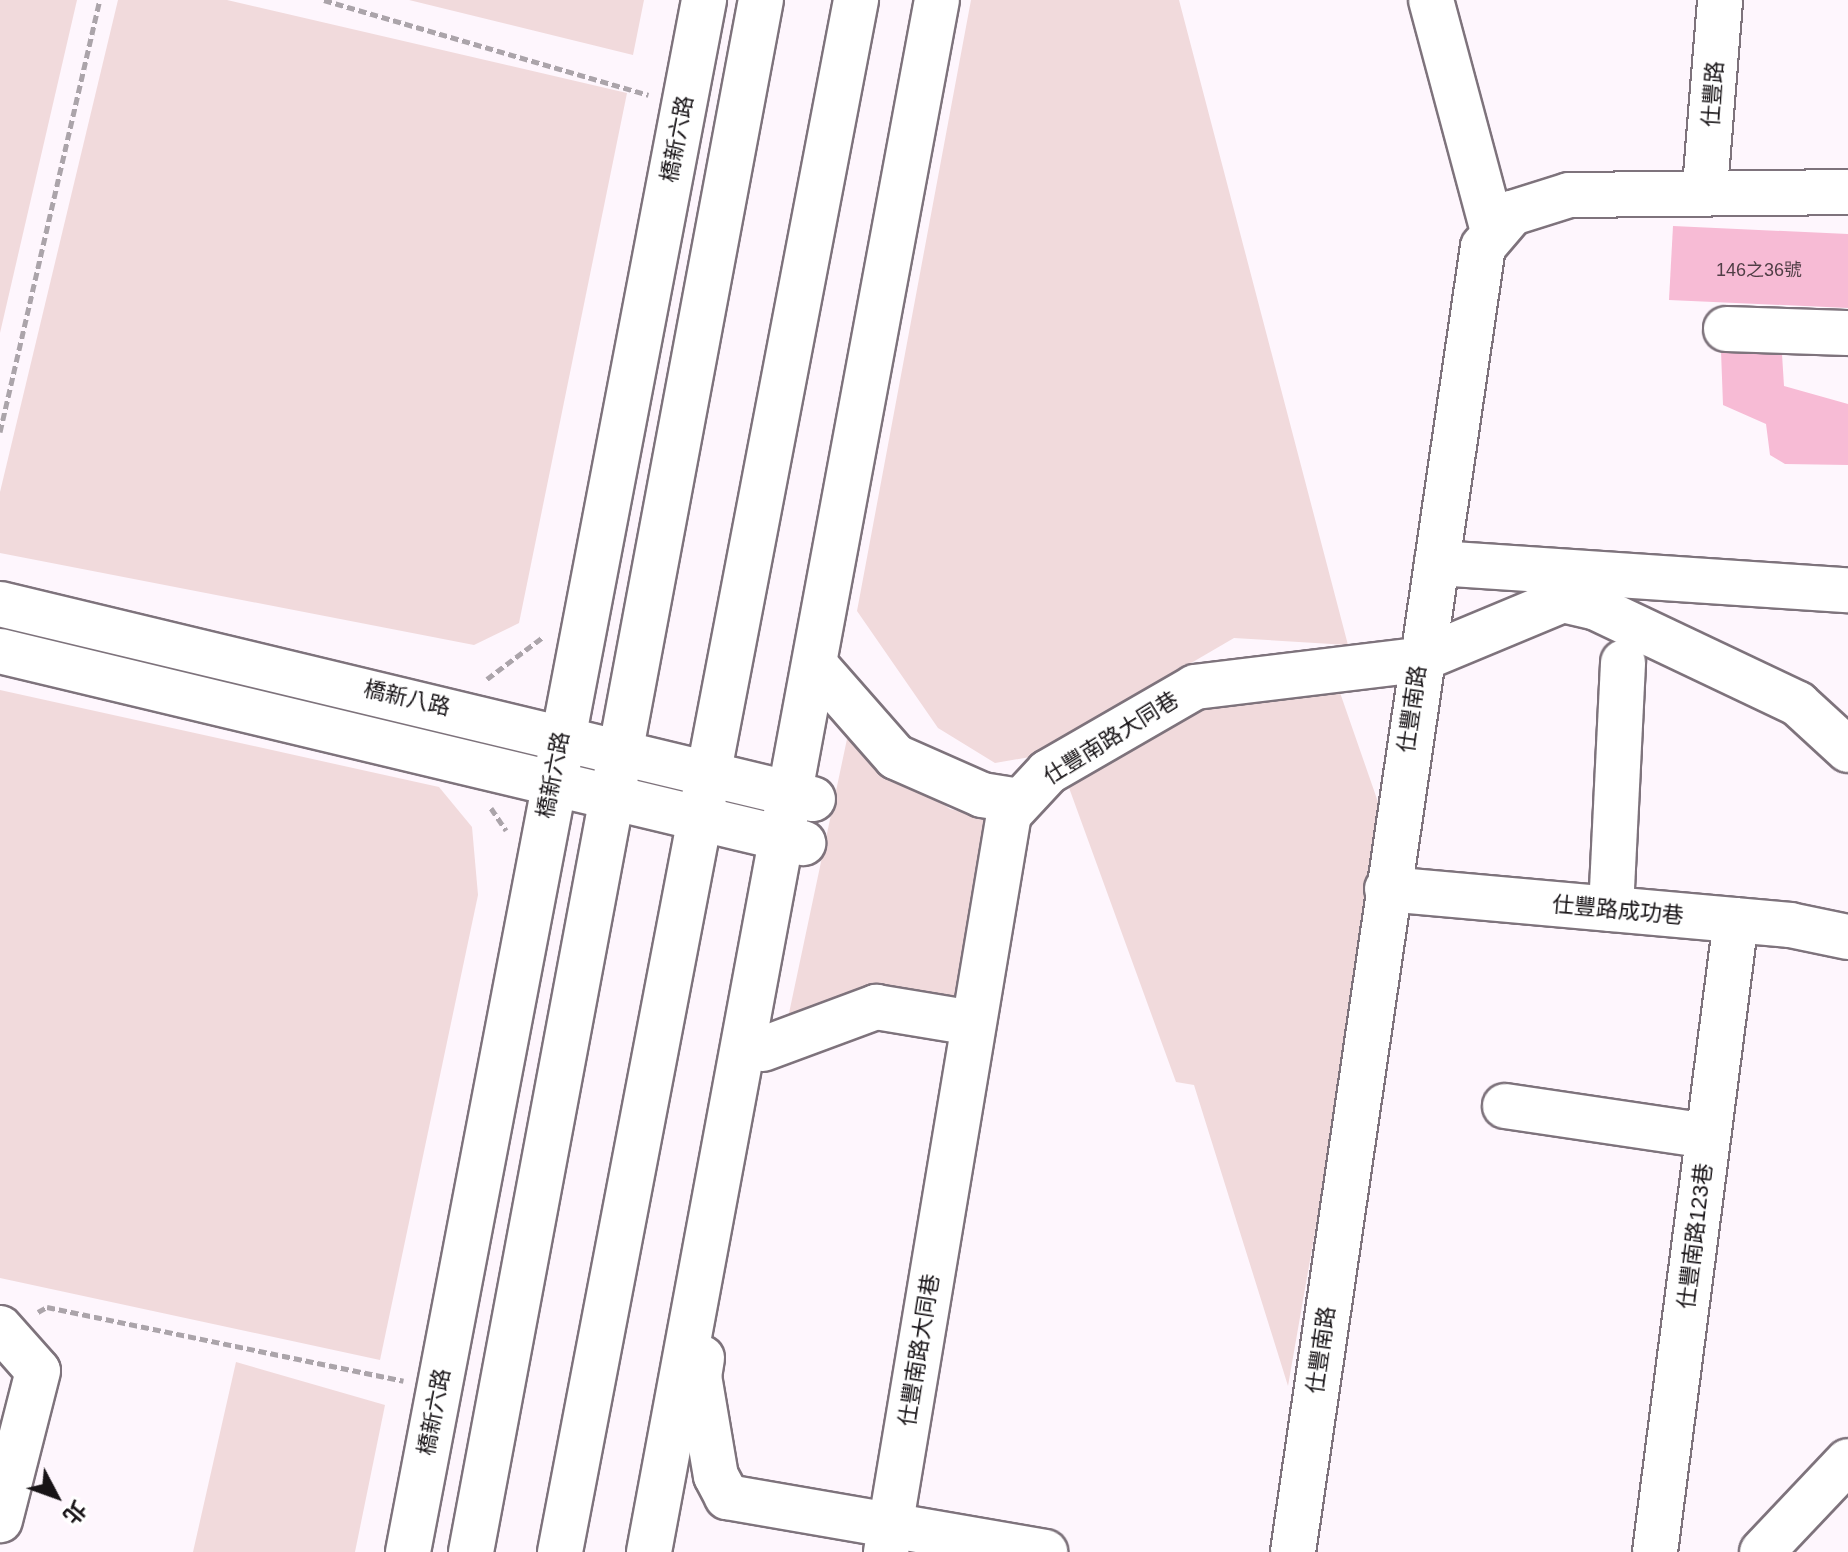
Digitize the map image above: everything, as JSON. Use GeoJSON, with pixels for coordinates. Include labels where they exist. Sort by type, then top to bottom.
{"type":"FeatureCollection","features":[{"type":"Feature","properties":{"kind":"street","name":"橋新六路"},"geometry":{"type":"LineString","coordinates":[[408,1552],[551,781],[704,0]]}},
{"type":"Feature","properties":{"kind":"street"},"geometry":{"type":"LineString","coordinates":[[471,1552],[761,0]]}},
{"type":"Feature","properties":{"kind":"street"},"geometry":{"type":"LineString","coordinates":[[560,1552],[856,0]]}},
{"type":"Feature","properties":{"kind":"street"},"geometry":{"type":"LineString","coordinates":[[649,1552],[825,677],[937,0]]}},
{"type":"Feature","properties":{"kind":"street"},"geometry":{"type":"LineString","coordinates":[[1431,0],[1493,231],[1532,203],[1569,195],[1705,188],[1848,192]]}},
{"type":"Feature","properties":{"kind":"street","name":"仕豐路"},"geometry":{"type":"LineString","coordinates":[[1705,188],[1720,0]]}},
{"type":"Feature","properties":{"kind":"street","name":"仕豐南路"},"geometry":{"type":"LineString","coordinates":[[1293,1552],[1419,660],[1437,563],[1476,287],[1493,231]]}},
{"type":"Feature","properties":{"kind":"street"},"geometry":{"type":"LineString","coordinates":[[1726,329],[1848,333]]}},
{"type":"Feature","properties":{"kind":"street"},"geometry":{"type":"LineString","coordinates":[[1437,563],[1848,590]]}},
{"type":"Feature","properties":{"kind":"street","name":"仕豐南路大同巷"},"geometry":{"type":"LineString","coordinates":[[887,1541],[1009,814],[1048,772],[1195,687],[1419,660],[1563,600],[1594,607],[1798,704],[1848,750]]}},
{"type":"Feature","properties":{"kind":"street","name":"橋新八路"},"geometry":{"type":"LineString","coordinates":[[0,604],[802,796]]}},
{"type":"Feature","properties":{"kind":"street","name":"橋新八路"},"geometry":{"type":"LineString","coordinates":[[0,651],[794,841]]}},
{"type":"Feature","properties":{"kind":"street"},"geometry":{"type":"LineString","coordinates":[[1611,909],[1623,662]]}},
{"type":"Feature","properties":{"kind":"street"},"geometry":{"type":"LineString","coordinates":[[825,677],[896,757],[982,795],[1020,801]]}},
{"type":"Feature","properties":{"kind":"street"},"geometry":{"type":"LineString","coordinates":[[794,841],[763,1049],[699,1376],[716,1476],[727,1497],[887,1541],[1045,1552]]}},
{"type":"Feature","properties":{"kind":"street","name":"仕豐路成功巷"},"geometry":{"type":"LineString","coordinates":[[1387,889],[1736,920],[1848,937]]}},
{"type":"Feature","properties":{"kind":"street","name":"仕豐南路123巷"},"geometry":{"type":"LineString","coordinates":[[1655,1552],[1736,920]]}},
{"type":"Feature","properties":{"kind":"street"},"geometry":{"type":"LineString","coordinates":[[763,1049],[876,1007],[973,1023]]}},
{"type":"Feature","properties":{"kind":"street"},"geometry":{"type":"LineString","coordinates":[[1505,1106],[1708,1136]]}},
{"type":"Feature","properties":{"kind":"street"},"geometry":{"type":"LineString","coordinates":[[0,1520],[38,1371],[1,1329]]}},
{"type":"Feature","properties":{"kind":"street"},"geometry":{"type":"LineString","coordinates":[[1762,1552],[1848,1461]]}},
{"type":"Feature","properties":{"kind":"path"},"geometry":{"type":"LineString","coordinates":[[0,432],[100,0]]}},
{"type":"Feature","properties":{"kind":"path"},"geometry":{"type":"LineString","coordinates":[[324,0],[648,95]]}},
{"type":"Feature","properties":{"kind":"path"},"geometry":{"type":"LineString","coordinates":[[1,1329],[47,1307],[404,1381]]}},
{"type":"Feature","properties":{"kind":"shaded area"},"geometry":{"type":"Polygon","coordinates":[[[0,0],[77,0],[0,333],[0,0]]]}},
{"type":"Feature","properties":{"kind":"shaded area"},"geometry":{"type":"Polygon","coordinates":[[[118,0],[227,0],[627,93],[519,623],[474,645],[0,553],[0,492],[118,0]]]}},
{"type":"Feature","properties":{"kind":"shaded area"},"geometry":{"type":"Polygon","coordinates":[[[409,0],[644,0],[633,55],[409,0]]]}},
{"type":"Feature","properties":{"kind":"shaded area"},"geometry":{"type":"Polygon","coordinates":[[[971,0],[1179,0],[1348,645],[1234,638],[1030,757],[995,763],[938,728],[857,611],[971,0]]]}},
{"type":"Feature","properties":{"kind":"shaded area"},"geometry":{"type":"Polygon","coordinates":[[[1337,684],[1386,825],[1288,1386],[1194,1085],[1176,1082],[1068,785],[1212,701],[1337,684]]]}},
{"type":"Feature","properties":{"kind":"shaded area"},"geometry":{"type":"Polygon","coordinates":[[[0,690],[439,787],[472,827],[478,895],[380,1360],[0,1278],[0,690]]]}},
{"type":"Feature","properties":{"kind":"shaded area"},"geometry":{"type":"Polygon","coordinates":[[[847,739],[950,809],[996,820],[962,1002],[881,985],[788,1018],[847,739]]]}},
{"type":"Feature","properties":{"kind":"shaded area"},"geometry":{"type":"Polygon","coordinates":[[[236,1362],[385,1405],[355,1552],[193,1552],[236,1362]]]}},
{"type":"Feature","properties":{"kind":"building"},"geometry":{"type":"Polygon","coordinates":[[[1673,226],[1848,234],[1848,308],[1669,300],[1673,226]]]}},
{"type":"Feature","properties":{"kind":"building"},"geometry":{"type":"Polygon","coordinates":[[[1721,351],[1782,354],[1784,386],[1848,404],[1848,465],[1785,464],[1770,455],[1766,424],[1723,405],[1721,351]]]}}]}
